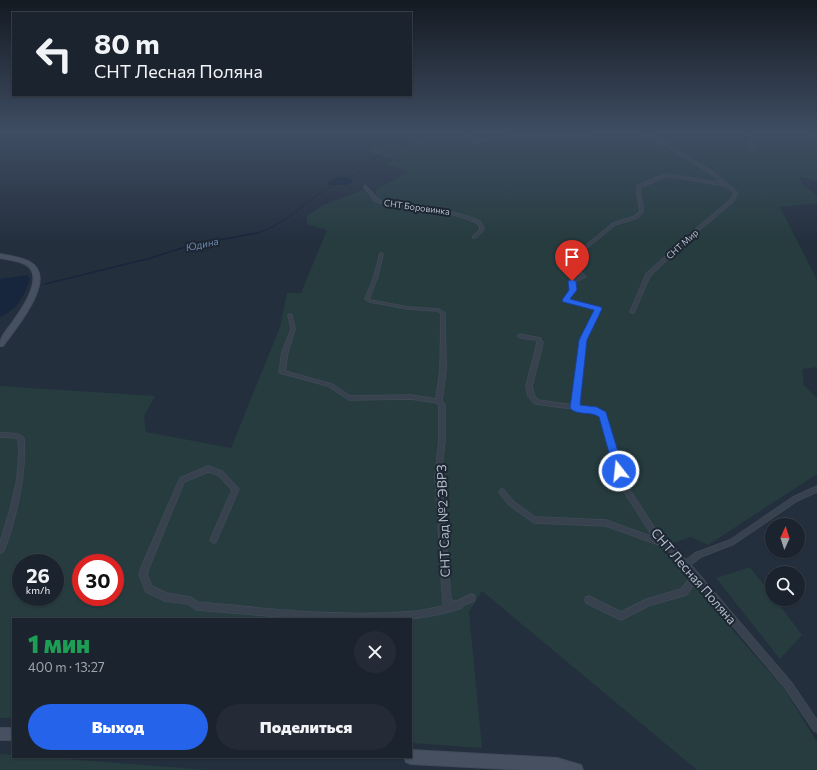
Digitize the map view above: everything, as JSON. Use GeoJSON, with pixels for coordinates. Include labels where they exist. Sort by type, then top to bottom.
{"type":"FeatureCollection","features":[{"type":"Feature","properties":{"kind":"main road"},"geometry":{"type":"LineString","coordinates":[[0,256],[14,258],[26,263],[34,268],[37,276],[36,285],[31,299],[0,344]]}},
{"type":"Feature","properties":{"kind":"main road"},"geometry":{"type":"LineString","coordinates":[[0,734],[12,734]]}},
{"type":"Feature","properties":{"kind":"main road"},"geometry":{"type":"LineString","coordinates":[[412,757],[557,765],[576,770]]}},
{"type":"Feature","properties":{"kind":"street"},"geometry":{"type":"LineString","coordinates":[[706,169],[727,185]]}},
{"type":"Feature","properties":{"kind":"street"},"geometry":{"type":"LineString","coordinates":[[575,408],[583,340],[598,309],[566,300],[573,290],[572,281],[584,277],[569,261],[614,224],[636,217],[642,211],[641,204],[638,200],[638,188],[663,176],[674,176],[727,185]]}},
{"type":"Feature","properties":{"kind":"street","name":"СНТ Мир"},"geometry":{"type":"LineString","coordinates":[[632,312],[648,275],[691,235],[732,201],[736,193],[727,185]]}},
{"type":"Feature","properties":{"kind":"street","name":"СНТ Боровинка"},"geometry":{"type":"LineString","coordinates":[[365,187],[372,194],[374,199],[380,202],[442,210],[461,214],[479,222],[482,228],[481,231],[474,237]]}},
{"type":"Feature","properties":{"kind":"street","name":"СНТ Сад №2 ЭВРЗ"},"geometry":{"type":"LineString","coordinates":[[381,254],[376,276],[367,299],[370,302],[408,308],[439,310],[443,313],[443,370],[439,401],[442,405],[442,440],[438,476],[446,603],[463,605]]}},
{"type":"Feature","properties":{"kind":"street"},"geometry":{"type":"LineString","coordinates":[[290,315],[293,328],[285,352],[282,372],[330,385],[349,398],[411,398],[439,401]]}},
{"type":"Feature","properties":{"kind":"street","name":"СНТ Лесная Поляна"},"geometry":{"type":"LineString","coordinates":[[520,336],[538,340],[540,343],[529,386],[531,396],[536,402],[597,410],[603,415],[623,485],[661,543],[672,550],[686,565],[788,685],[817,728]]}},
{"type":"Feature","properties":{"kind":"street"},"geometry":{"type":"LineString","coordinates":[[0,435],[17,436],[21,438],[22,466],[18,497],[3,545],[0,550]]}},
{"type":"Feature","properties":{"kind":"street"},"geometry":{"type":"LineString","coordinates":[[214,540],[236,489],[220,474],[208,469],[182,480],[145,568],[143,575],[149,589],[164,597],[190,601],[196,606],[290,615],[394,616],[437,612],[463,605],[471,598]]}},
{"type":"Feature","properties":{"kind":"street"},"geometry":{"type":"LineString","coordinates":[[686,565],[698,555],[732,542],[796,499],[817,489]]}},
{"type":"Feature","properties":{"kind":"street"},"geometry":{"type":"LineString","coordinates":[[502,492],[511,503],[534,520],[606,523],[661,543]]}},
{"type":"Feature","properties":{"kind":"street"},"geometry":{"type":"LineString","coordinates":[[589,600],[621,616],[647,603],[683,592],[696,577]]}},
{"type":"Feature","properties":{"kind":"green space"},"geometry":{"type":"Polygon","coordinates":[[[400,169],[817,169],[817,181],[799,177],[803,184],[817,196],[817,203],[780,207],[817,280],[817,367],[802,369],[804,385],[817,398],[817,474],[708,545],[691,537],[669,544],[664,551],[785,690],[817,742],[817,770],[697,770],[482,591],[469,612],[482,748],[412,743],[412,618],[12,618],[12,718],[0,718],[0,386],[155,396],[144,416],[146,432],[231,448],[280,327],[287,293],[301,293],[327,230],[307,224],[307,216],[323,205],[362,190],[376,194],[376,189],[409,172],[400,169]]]}},
{"type":"Feature","properties":{"kind":"green space"},"geometry":{"type":"Polygon","coordinates":[[[750,567],[765,587],[765,606],[780,606],[802,635],[780,659],[716,578],[750,567]]]}},
{"type":"Feature","properties":{"kind":"green space"},"geometry":{"type":"Polygon","coordinates":[[[0,754],[12,755],[12,758],[54,758],[208,770],[0,770],[0,754]]]}},
{"type":"Feature","properties":{"kind":"water"},"geometry":{"type":"Polygon","coordinates":[[[337,177],[347,177],[353,181],[353,183],[345,185],[329,185],[328,183],[337,177]]]}},
{"type":"Feature","properties":{"kind":"water"},"geometry":{"type":"Polygon","coordinates":[[[28,275],[30,279],[20,302],[0,317],[0,279],[28,275]]]}},
{"type":"Feature","properties":{"kind":"waterway","name":"Юдина"},"geometry":{"type":"LineString","coordinates":[[351,176],[363,169]]}},
{"type":"Feature","properties":{"kind":"waterway","name":"Юдина"},"geometry":{"type":"LineString","coordinates":[[256,233],[276,225],[325,190],[336,184]]}},
{"type":"Feature","properties":{"kind":"waterway","name":"Юдина"},"geometry":{"type":"LineString","coordinates":[[45,284],[151,258],[191,245],[256,233]]}},
{"type":"Feature","properties":{"kind":"route"},"geometry":{"type":"LineString","coordinates":[[572,281],[573,290],[566,300],[598,309],[583,340],[575,408],[597,410],[603,415],[619,471]]}}]}
